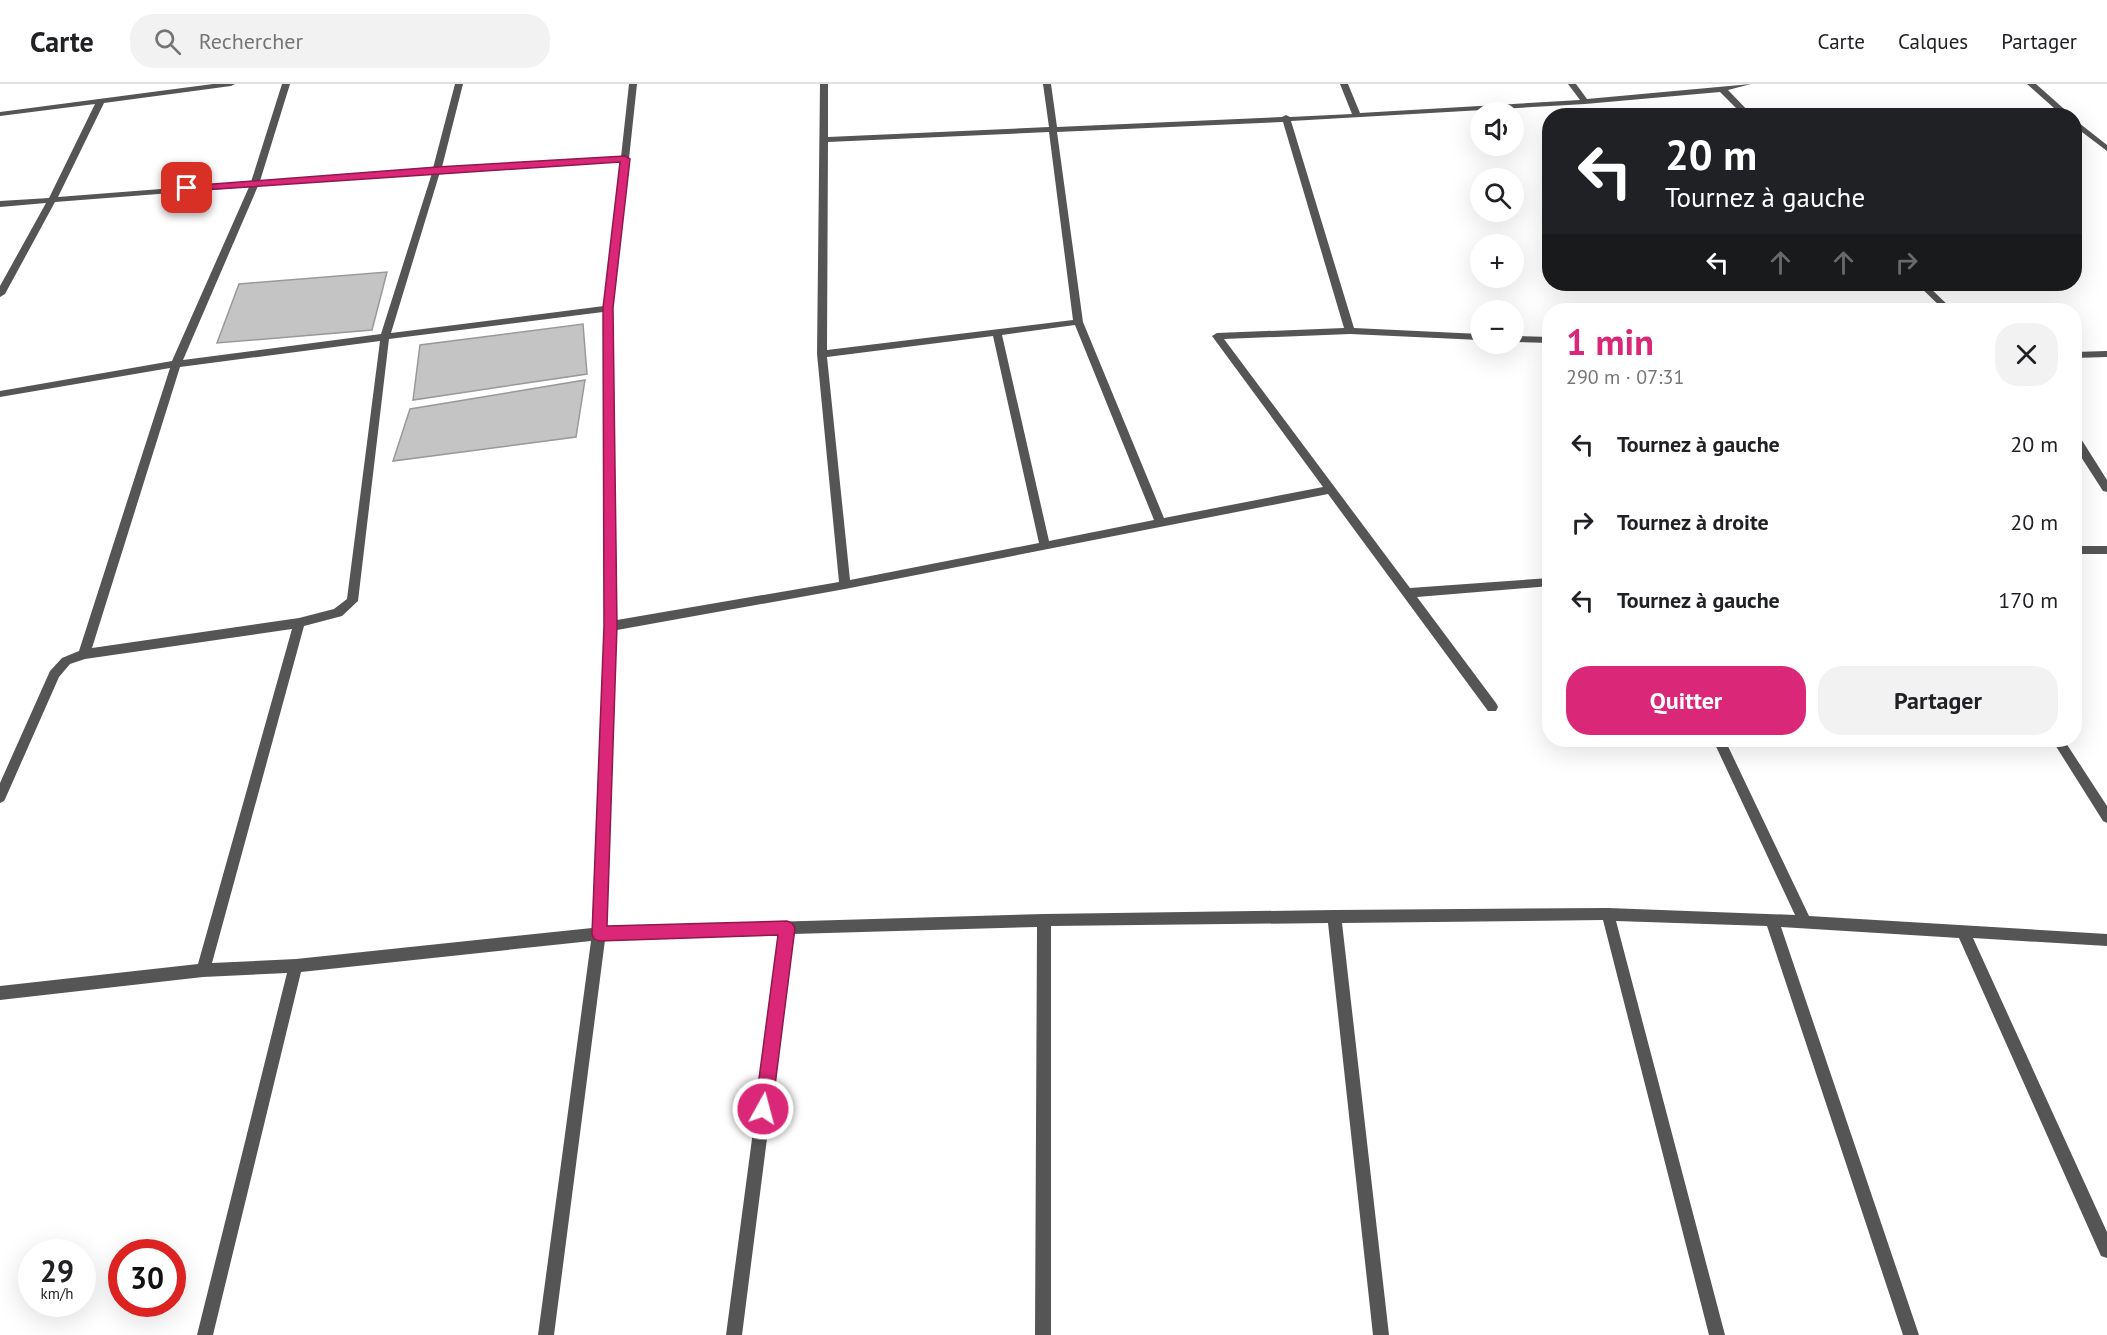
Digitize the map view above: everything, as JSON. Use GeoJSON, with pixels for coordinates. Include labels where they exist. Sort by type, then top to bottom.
{"type":"FeatureCollection","features":[{"type":"Feature","properties":{"kind":"street"},"geometry":{"type":"LineString","coordinates":[[135,98],[139,84]]}},
{"type":"Feature","properties":{"kind":"street"},"geometry":{"type":"LineString","coordinates":[[0,114],[231,84]]}},
{"type":"Feature","properties":{"kind":"street"},"geometry":{"type":"LineString","coordinates":[[84,654],[176,364],[255,183],[286,84]]}},
{"type":"Feature","properties":{"kind":"street"},"geometry":{"type":"LineString","coordinates":[[0,797],[54,674],[66,661],[84,654],[299,623],[338,613],[352,602],[385,336],[437,170],[459,84]]}},
{"type":"Feature","properties":{"kind":"street"},"geometry":{"type":"LineString","coordinates":[[546,1335],[599,934],[611,626],[608,308],[633,84]]}},
{"type":"Feature","properties":{"kind":"street"},"geometry":{"type":"LineString","coordinates":[[824,84],[822,354],[845,585]]}},
{"type":"Feature","properties":{"kind":"street"},"geometry":{"type":"LineString","coordinates":[[1047,84],[1078,321],[1161,523]]}},
{"type":"Feature","properties":{"kind":"street"},"geometry":{"type":"LineString","coordinates":[[1344,84],[1357,116]]}},
{"type":"Feature","properties":{"kind":"street"},"geometry":{"type":"LineString","coordinates":[[1572,84],[1585,102]]}},
{"type":"Feature","properties":{"kind":"street"},"geometry":{"type":"LineString","coordinates":[[823,140],[1286,117],[1357,116],[1585,102],[1722,89],[1747,84]]}},
{"type":"Feature","properties":{"kind":"street"},"geometry":{"type":"LineString","coordinates":[[2031,84],[2059,108]]}},
{"type":"Feature","properties":{"kind":"street"},"geometry":{"type":"LineString","coordinates":[[1722,89],[1741,108]]}},
{"type":"Feature","properties":{"kind":"street"},"geometry":{"type":"LineString","coordinates":[[0,294],[53,198],[100,102]]}},
{"type":"Feature","properties":{"kind":"street"},"geometry":{"type":"LineString","coordinates":[[1286,117],[1350,331]]}},
{"type":"Feature","properties":{"kind":"street"},"geometry":{"type":"LineString","coordinates":[[2082,128],[2107,149]]}},
{"type":"Feature","properties":{"kind":"street"},"geometry":{"type":"LineString","coordinates":[[0,204],[255,183],[625,159]]}},
{"type":"Feature","properties":{"kind":"street"},"geometry":{"type":"LineString","coordinates":[[1928,291],[1941,303]]}},
{"type":"Feature","properties":{"kind":"street"},"geometry":{"type":"LineString","coordinates":[[0,394],[176,364],[608,308]]}},
{"type":"Feature","properties":{"kind":"street"},"geometry":{"type":"LineString","coordinates":[[822,354],[1078,321]]}},
{"type":"Feature","properties":{"kind":"street"},"geometry":{"type":"LineString","coordinates":[[1470,337],[1350,331],[1217,336],[1492,707]]}},
{"type":"Feature","properties":{"kind":"street"},"geometry":{"type":"LineString","coordinates":[[997,332],[1045,546]]}},
{"type":"Feature","properties":{"kind":"street"},"geometry":{"type":"LineString","coordinates":[[1524,339],[1542,340]]}},
{"type":"Feature","properties":{"kind":"street"},"geometry":{"type":"LineString","coordinates":[[2082,355],[2107,354]]}},
{"type":"Feature","properties":{"kind":"street"},"geometry":{"type":"LineString","coordinates":[[2082,449],[2107,488]]}},
{"type":"Feature","properties":{"kind":"street"},"geometry":{"type":"LineString","coordinates":[[611,626],[845,585],[1332,489]]}},
{"type":"Feature","properties":{"kind":"street"},"geometry":{"type":"LineString","coordinates":[[2082,550],[2107,550]]}},
{"type":"Feature","properties":{"kind":"street"},"geometry":{"type":"LineString","coordinates":[[1409,593],[1542,583]]}},
{"type":"Feature","properties":{"kind":"street"},"geometry":{"type":"LineString","coordinates":[[203,970],[299,623]]}},
{"type":"Feature","properties":{"kind":"street"},"geometry":{"type":"LineString","coordinates":[[1722,747],[1805,922]]}},
{"type":"Feature","properties":{"kind":"street"},"geometry":{"type":"LineString","coordinates":[[2062,747],[2107,818]]}},
{"type":"Feature","properties":{"kind":"street"},"geometry":{"type":"LineString","coordinates":[[0,993],[203,970],[296,966],[599,934],[1044,920],[1608,914],[1772,920],[2107,939]]}},
{"type":"Feature","properties":{"kind":"street"},"geometry":{"type":"LineString","coordinates":[[1608,914],[1717,1335]]}},
{"type":"Feature","properties":{"kind":"street"},"geometry":{"type":"LineString","coordinates":[[1334,916],[1381,1335]]}},
{"type":"Feature","properties":{"kind":"street"},"geometry":{"type":"LineString","coordinates":[[1043,1335],[1044,920]]}},
{"type":"Feature","properties":{"kind":"street"},"geometry":{"type":"LineString","coordinates":[[1772,920],[1911,1335]]}},
{"type":"Feature","properties":{"kind":"street"},"geometry":{"type":"LineString","coordinates":[[734,1335],[787,928]]}},
{"type":"Feature","properties":{"kind":"street"},"geometry":{"type":"LineString","coordinates":[[1963,931],[2107,1250]]}},
{"type":"Feature","properties":{"kind":"street"},"geometry":{"type":"LineString","coordinates":[[205,1335],[296,966]]}},
{"type":"Feature","properties":{"kind":"building"},"geometry":{"type":"Polygon","coordinates":[[[387,272],[372,330],[217,343],[239,284],[387,272]]]}},
{"type":"Feature","properties":{"kind":"building"},"geometry":{"type":"Polygon","coordinates":[[[583,324],[587,374],[413,400],[420,345],[583,324]]]}},
{"type":"Feature","properties":{"kind":"building"},"geometry":{"type":"Polygon","coordinates":[[[585,380],[576,437],[393,461],[410,409],[585,380]]]}},
{"type":"Feature","properties":{"kind":"route"},"geometry":{"type":"LineString","coordinates":[[187,188],[625,159],[608,308],[611,626],[599,934],[787,928],[763,1109]]}}]}
